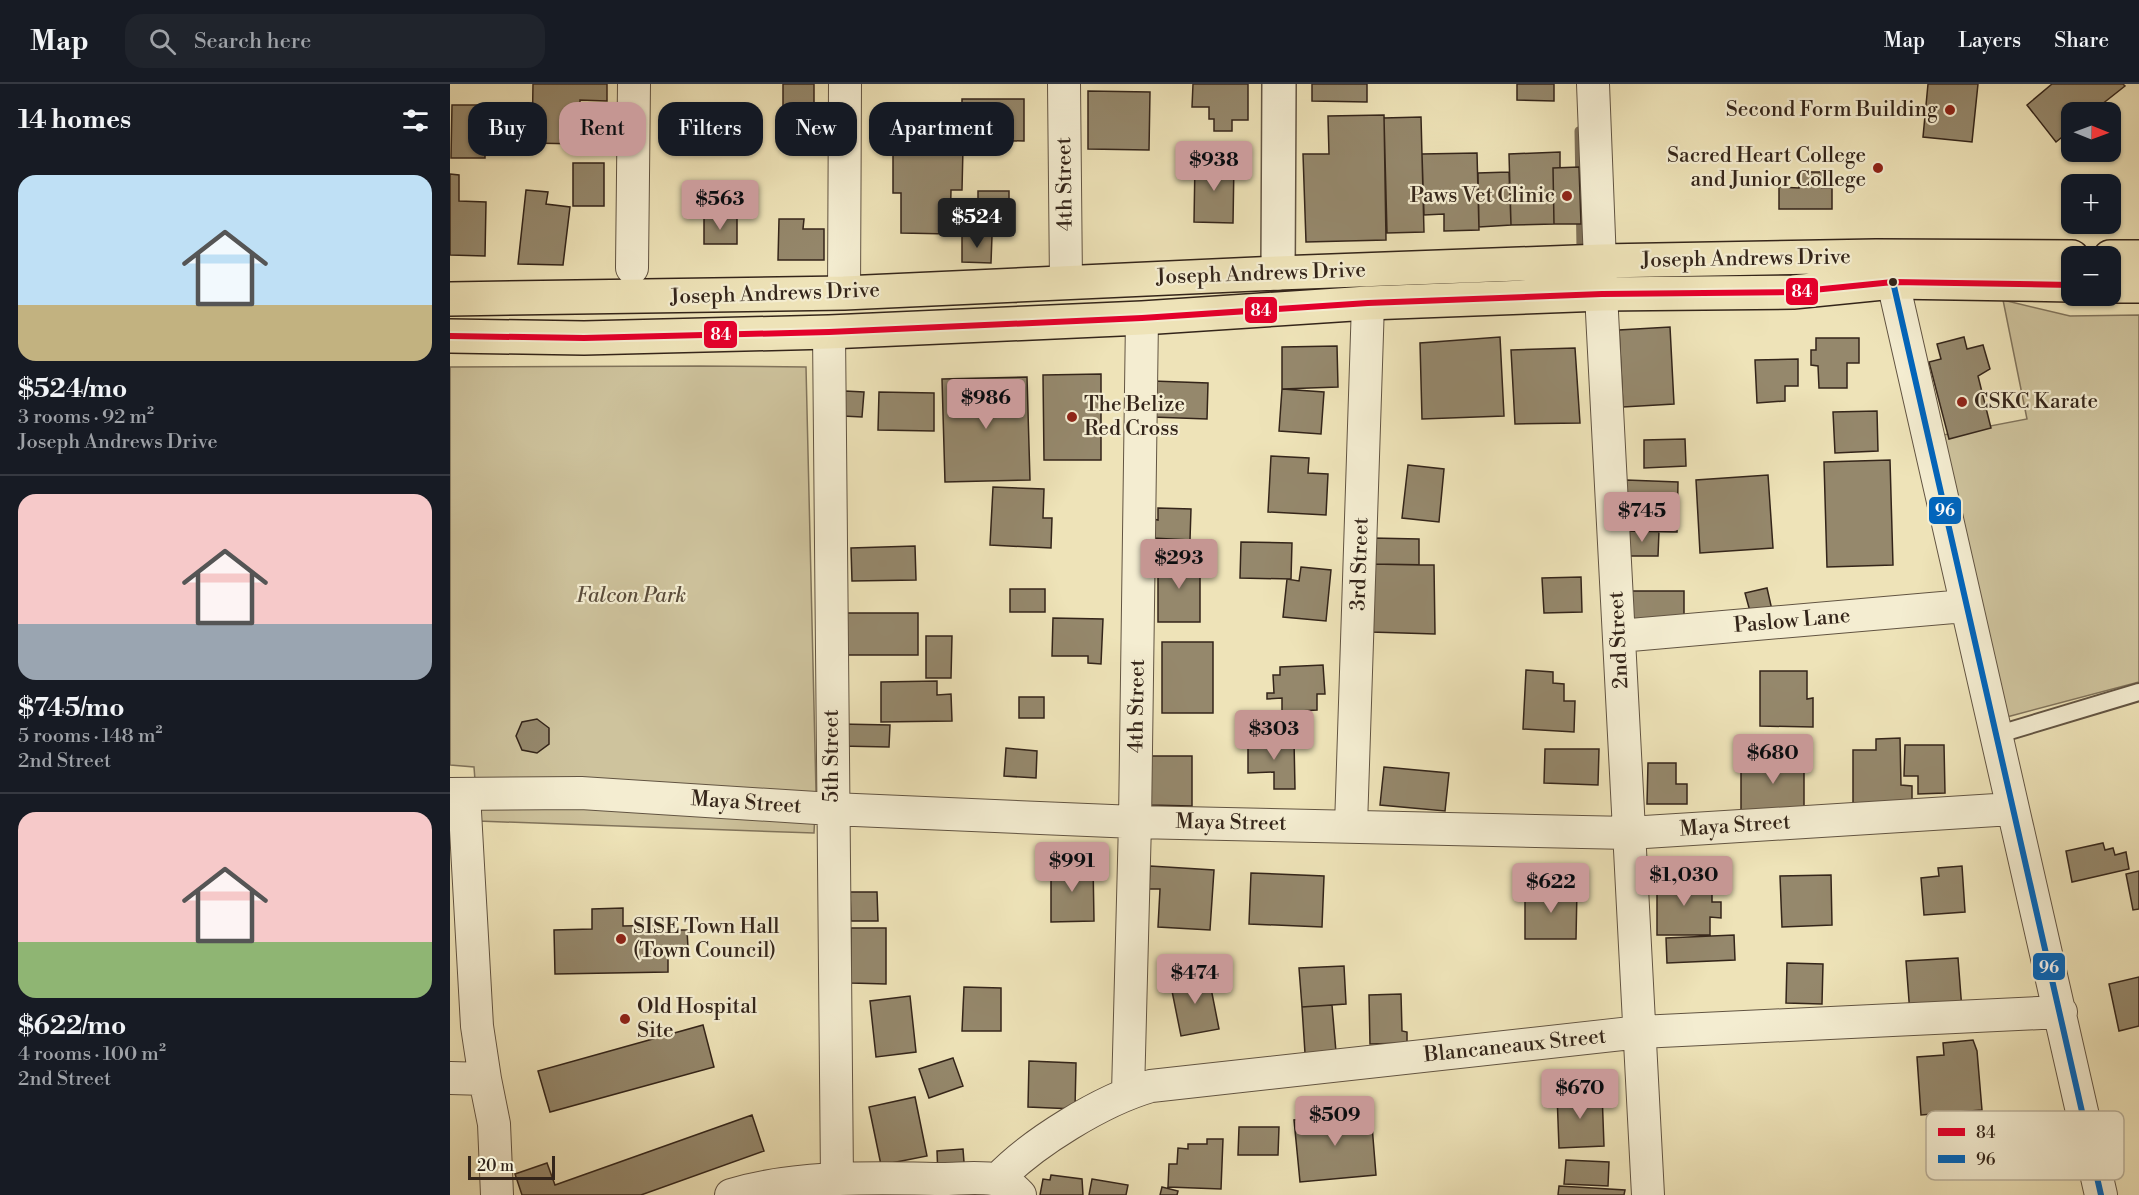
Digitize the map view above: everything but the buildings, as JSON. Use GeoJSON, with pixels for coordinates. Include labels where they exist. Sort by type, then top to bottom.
{"type":"FeatureCollection","features":[{"type":"Feature","properties":{"kind":"highway","name":"Joseph Andrews Drive"},"geometry":{"type":"LineString","coordinates":[[450,299],[844,293],[1602,261],[1876,255],[2061,257]]}},
{"type":"Feature","properties":{"kind":"highway"},"geometry":{"type":"LineString","coordinates":[[2121,257],[2139,257]]}},
{"type":"Feature","properties":{"kind":"highway","name":"Joseph Andrews Drive"},"geometry":{"type":"LineString","coordinates":[[450,336],[584,338],[829,332],[1142,318],[1368,303],[1602,294],[1793,292],[1893,282],[2061,285]]}},
{"type":"Feature","properties":{"kind":"highway"},"geometry":{"type":"LineString","coordinates":[[2121,286],[2139,286]]}},
{"type":"Feature","properties":{"kind":"street"},"geometry":{"type":"LineString","coordinates":[[632,268],[634,84]]}},
{"type":"Feature","properties":{"kind":"street"},"geometry":{"type":"LineString","coordinates":[[844,293],[845,84]]}},
{"type":"Feature","properties":{"kind":"street","name":"4th Street"},"geometry":{"type":"LineString","coordinates":[[1064,84],[1066,283]]}},
{"type":"Feature","properties":{"kind":"street"},"geometry":{"type":"LineString","coordinates":[[1278,273],[1279,84]]}},
{"type":"Feature","properties":{"kind":"street","name":"2nd Street"},"geometry":{"type":"LineString","coordinates":[[1593,84],[1648,1195]]}},
{"type":"Feature","properties":{"kind":"street"},"geometry":{"type":"LineString","coordinates":[[1893,282],[1965,606],[2083,1111]]}},
{"type":"Feature","properties":{"kind":"street","name":"3rd Street"},"geometry":{"type":"LineString","coordinates":[[1351,826],[1368,303]]}},
{"type":"Feature","properties":{"kind":"street","name":"4th Street"},"geometry":{"type":"LineString","coordinates":[[1128,1093],[1135,822],[1142,318]]}},
{"type":"Feature","properties":{"kind":"street","name":"5th Street"},"geometry":{"type":"LineString","coordinates":[[829,332],[837,1180]]}},
{"type":"Feature","properties":{"kind":"street","name":"Paslow Lane"},"geometry":{"type":"LineString","coordinates":[[1619,636],[1965,606]]}},
{"type":"Feature","properties":{"kind":"street","name":"Maya Street"},"geometry":{"type":"LineString","coordinates":[[457,794],[581,793],[832,809],[1135,822],[1629,833],[2012,809]]}},
{"type":"Feature","properties":{"kind":"street"},"geometry":{"type":"LineString","coordinates":[[457,794],[477,1026],[494,1124],[497,1195]]}},
{"type":"Feature","properties":{"kind":"street","name":"Blancaneaux Street"},"geometry":{"type":"LineString","coordinates":[[1008,1187],[1017,1158],[1128,1093],[1151,1086],[1640,1032],[2061,1012]]}},
{"type":"Feature","properties":{"kind":"street"},"geometry":{"type":"LineString","coordinates":[[450,1078],[485,1079]]}},
{"type":"Feature","properties":{"kind":"street"},"geometry":{"type":"LineString","coordinates":[[731,1195],[766,1188],[837,1180],[1008,1187]]}},
{"type":"Feature","properties":{"kind":"street"},"geometry":{"type":"LineString","coordinates":[[2098,1180],[2101,1195]]}},
{"type":"Feature","properties":{"kind":"lane"},"geometry":{"type":"LineString","coordinates":[[1996,735],[2139,692]]}},
{"type":"Feature","properties":{"kind":"green space"},"geometry":{"type":"Polygon","coordinates":[[[2003,300],[2070,316],[2139,315],[2139,682],[2003,718],[1943,435],[2027,419],[2003,300]]]}},
{"type":"Feature","properties":{"kind":"green space","name":"Falcon Park"},"geometry":{"type":"Polygon","coordinates":[[[450,367],[806,367],[816,792],[814,833],[478,821],[474,767],[450,765],[450,367]]]}},
{"type":"Feature","properties":{"kind":"waterway"},"geometry":{"type":"LineString","coordinates":[[1579,131],[1581,248]]}},
{"type":"Feature","properties":{"kind":"transit line","name":"84"},"geometry":{"type":"LineString","coordinates":[[450,336],[584,338],[829,332],[1142,318],[1368,303],[1602,294],[1793,292],[1893,282],[2061,285]]}},
{"type":"Feature","properties":{"kind":"transit line","name":"96"},"geometry":{"type":"LineString","coordinates":[[1893,282],[2082,1111]]}},
{"type":"Feature","properties":{"kind":"transit line","name":"96"},"geometry":{"type":"LineString","coordinates":[[2098,1180],[2101,1195]]}},
{"type":"Feature","properties":{"kind":"place","name":"Second Form Building"},"geometry":{"type":"Point","coordinates":[1950,110]}},
{"type":"Feature","properties":{"kind":"place","name":"Sacred Heart College and Junior College"},"geometry":{"type":"Point","coordinates":[1878,168]}},
{"type":"Feature","properties":{"kind":"place","name":"Paws Vet Clinic"},"geometry":{"type":"Point","coordinates":[1567,196]}},
{"type":"Feature","properties":{"kind":"place","name":"CSKC Karate"},"geometry":{"type":"Point","coordinates":[1962,402]}},
{"type":"Feature","properties":{"kind":"place","name":"The Belize Red Cross"},"geometry":{"type":"Point","coordinates":[1072,417]}},
{"type":"Feature","properties":{"kind":"place","name":"SISE Town Hall (Town Council)"},"geometry":{"type":"Point","coordinates":[621,939]}},
{"type":"Feature","properties":{"kind":"place","name":"Old Hospital Site"},"geometry":{"type":"Point","coordinates":[625,1019]}}]}
